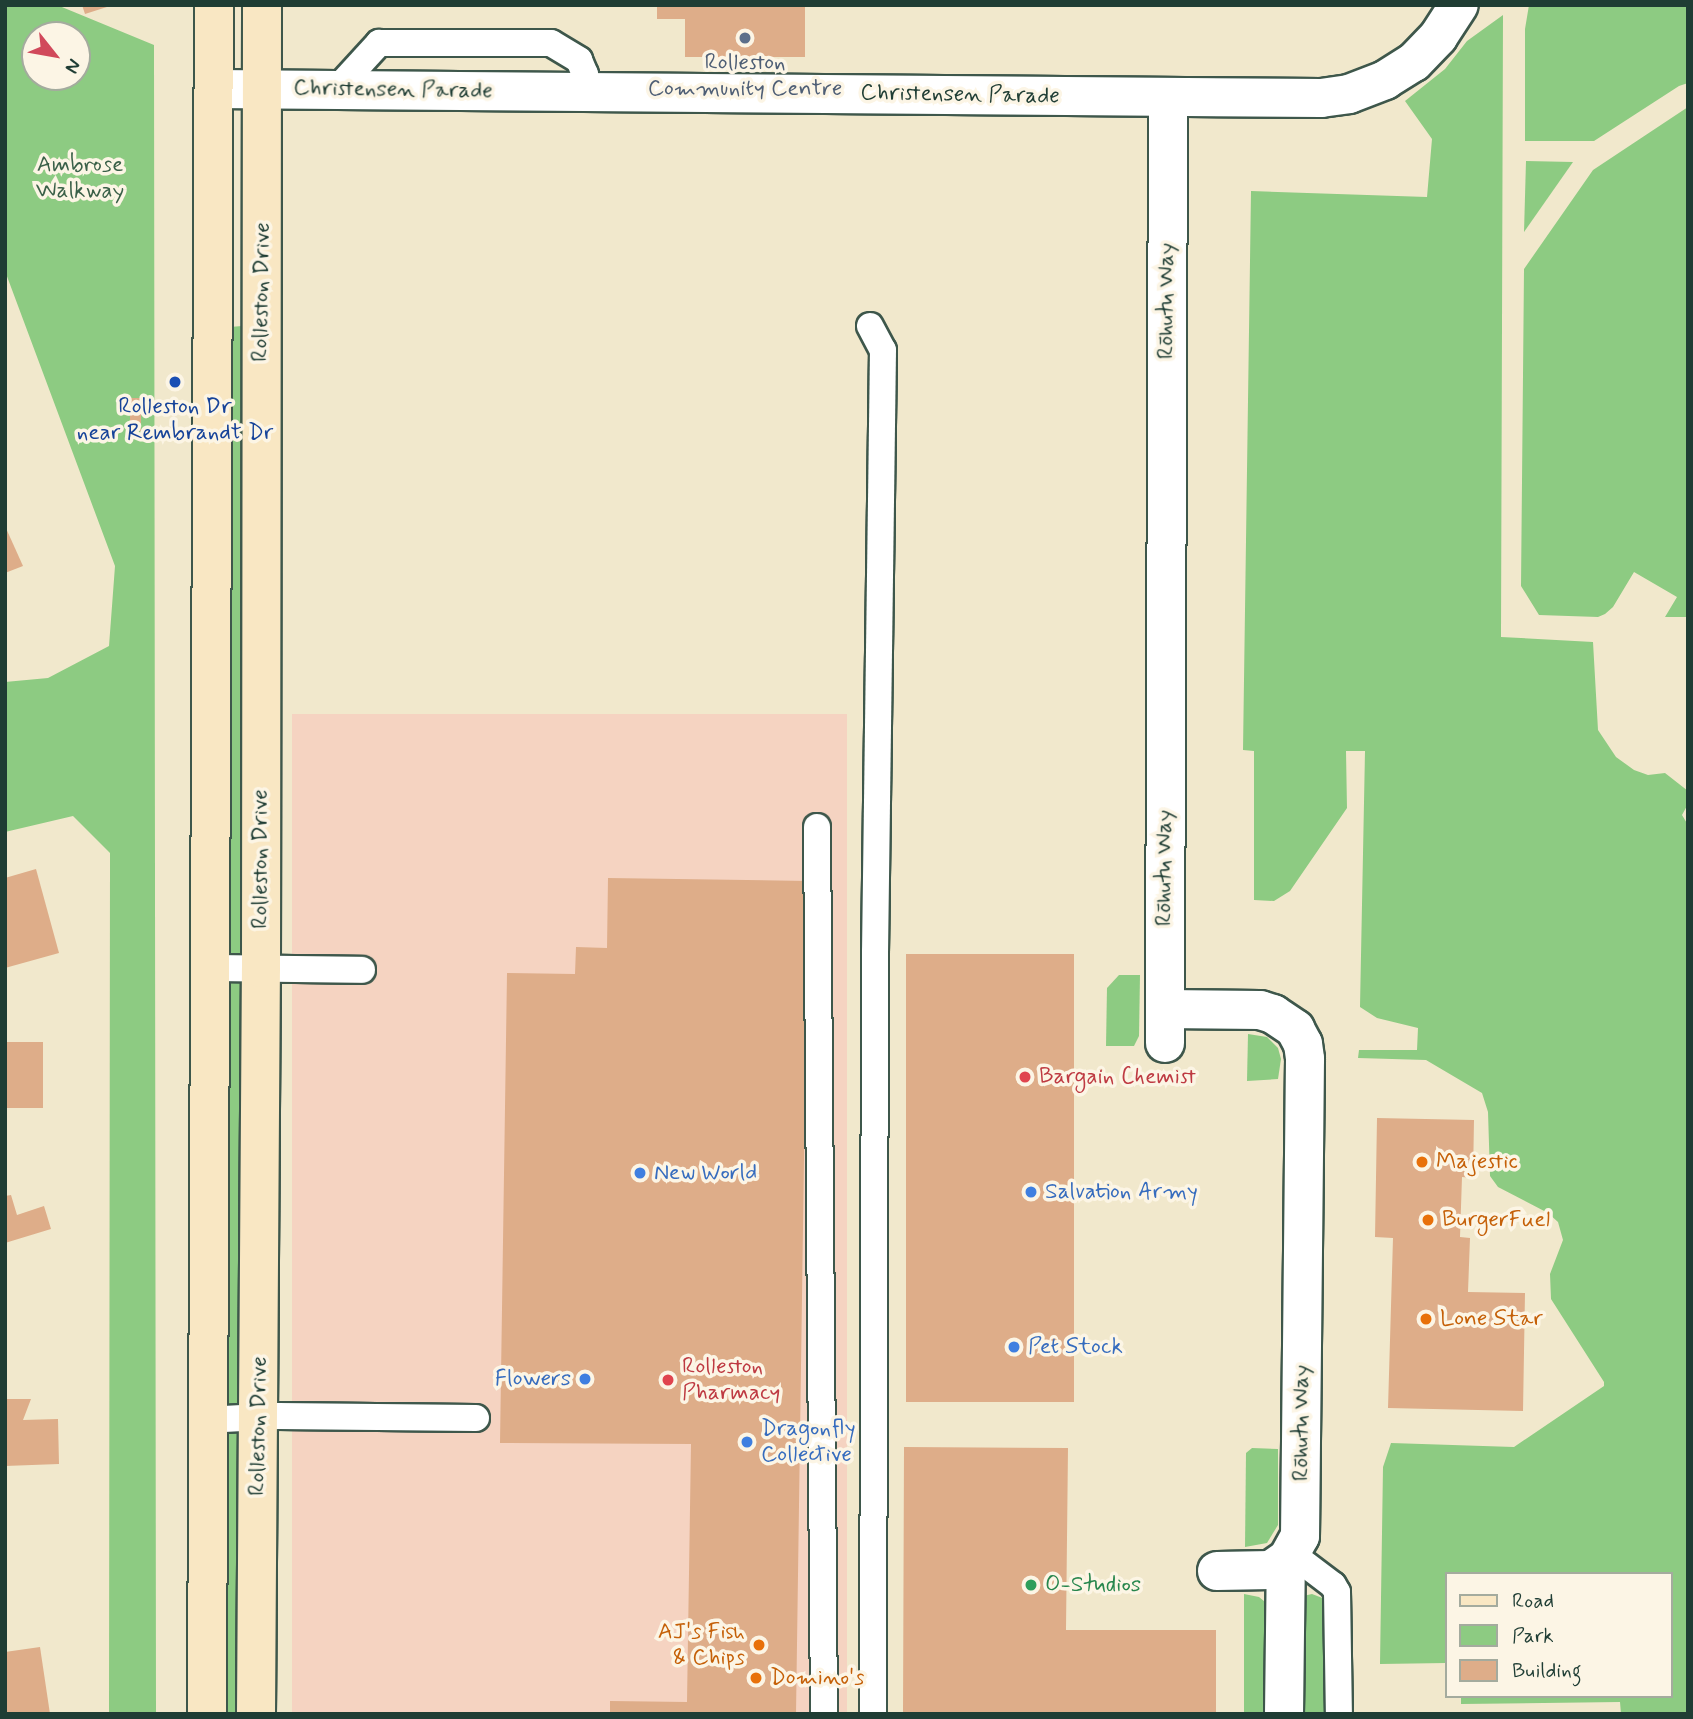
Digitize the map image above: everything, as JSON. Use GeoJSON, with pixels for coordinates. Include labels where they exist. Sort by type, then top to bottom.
{"type":"FeatureCollection","features":[{"type":"Feature","properties":{"kind":"main road","name":"Rolleston Drive"},"geometry":{"type":"LineString","coordinates":[[207,1714],[206,1420],[214,5]]}},
{"type":"Feature","properties":{"kind":"main road","name":"Rolleston Drive"},"geometry":{"type":"LineString","coordinates":[[256,1714],[261,968],[262,5]]}},
{"type":"Feature","properties":{"kind":"street","name":"Christensen Parade"},"geometry":{"type":"LineString","coordinates":[[214,89],[1321,98],[1349,94],[1385,80],[1414,62],[1438,37],[1459,5]]}},
{"type":"Feature","properties":{"kind":"street","name":"Rōhutu Way"},"geometry":{"type":"LineString","coordinates":[[1168,97],[1165,1026],[1260,1010],[1285,1019],[1303,1044],[1293,1545],[1284,1600],[1284,1714]]}},
{"type":"Feature","properties":{"kind":"street"},"geometry":{"type":"LineString","coordinates":[[1217,1571],[1261,1572],[1293,1545]]}},
{"type":"Feature","properties":{"kind":"lane"},"geometry":{"type":"LineString","coordinates":[[870,326],[883,350],[875,966],[873,1714]]}},
{"type":"Feature","properties":{"kind":"lane"},"geometry":{"type":"LineString","coordinates":[[817,827],[824,1714]]}},
{"type":"Feature","properties":{"kind":"lane"},"geometry":{"type":"LineString","coordinates":[[208,968],[362,971]]}},
{"type":"Feature","properties":{"kind":"lane"},"geometry":{"type":"LineString","coordinates":[[206,1420],[476,1418]]}},
{"type":"Feature","properties":{"kind":"lane"},"geometry":{"type":"LineString","coordinates":[[1293,1545],[1337,1592],[1339,1714]]}},
{"type":"Feature","properties":{"kind":"shaded area"},"geometry":{"type":"Polygon","coordinates":[[[292,714],[847,714],[847,1714],[292,1714],[292,714]]]}},
{"type":"Feature","properties":{"kind":"green space","name":"Ambrose Walkway"},"geometry":{"type":"Polygon","coordinates":[[[5,5],[57,5],[154,45],[156,1714],[109,1714],[110,853],[73,816],[5,832],[5,682],[48,678],[109,646],[115,566],[5,271],[5,5]]]}},
{"type":"Feature","properties":{"kind":"green space"},"geometry":{"type":"Polygon","coordinates":[[[1529,5],[1688,5],[1688,83],[1679,86],[1594,141],[1525,141],[1525,29],[1529,5]]]}},
{"type":"Feature","properties":{"kind":"green space"},"geometry":{"type":"Polygon","coordinates":[[[1503,15],[1501,637],[1593,642],[1598,730],[1616,757],[1634,770],[1648,775],[1665,773],[1688,791],[1688,804],[1682,815],[1688,825],[1688,1714],[1621,1714],[1620,1702],[1461,1704],[1461,1698],[1672,1698],[1672,1572],[1444,1572],[1444,1663],[1380,1664],[1383,1467],[1391,1443],[1514,1447],[1604,1386],[1604,1382],[1551,1299],[1550,1274],[1563,1240],[1558,1222],[1548,1213],[1498,1187],[1490,1176],[1488,1112],[1482,1093],[1426,1060],[1358,1058],[1359,1050],[1417,1050],[1418,1028],[1377,1018],[1360,1007],[1365,751],[1346,751],[1347,808],[1290,891],[1274,901],[1254,900],[1254,751],[1243,750],[1251,191],[1427,197],[1432,139],[1405,101],[1445,69],[1467,41],[1503,15]]]}},
{"type":"Feature","properties":{"kind":"green space"},"geometry":{"type":"Polygon","coordinates":[[[1688,107],[1688,617],[1665,617],[1677,597],[1634,572],[1613,607],[1605,614],[1598,617],[1539,615],[1521,586],[1524,269],[1593,170],[1688,107]]]}},
{"type":"Feature","properties":{"kind":"green space"},"geometry":{"type":"Polygon","coordinates":[[[1526,161],[1573,162],[1524,232],[1526,161]]]}},
{"type":"Feature","properties":{"kind":"green space"},"geometry":{"type":"Polygon","coordinates":[[[242,326],[238,1714],[224,1714],[230,327],[242,326]]]}},
{"type":"Feature","properties":{"kind":"green space"},"geometry":{"type":"Polygon","coordinates":[[[1119,975],[1140,975],[1139,1036],[1134,1046],[1106,1046],[1107,988],[1119,975]]]}},
{"type":"Feature","properties":{"kind":"green space"},"geometry":{"type":"Polygon","coordinates":[[[1248,1034],[1267,1037],[1278,1048],[1281,1059],[1278,1079],[1247,1081],[1248,1034]]]}},
{"type":"Feature","properties":{"kind":"green space"},"geometry":{"type":"Polygon","coordinates":[[[1252,1448],[1278,1449],[1278,1525],[1267,1543],[1245,1547],[1246,1453],[1252,1448]]]}},
{"type":"Feature","properties":{"kind":"green space"},"geometry":{"type":"Polygon","coordinates":[[[1244,1594],[1259,1597],[1270,1606],[1272,1714],[1244,1714],[1244,1594]]]}},
{"type":"Feature","properties":{"kind":"green space"},"geometry":{"type":"Polygon","coordinates":[[[1312,1594],[1325,1599],[1327,1714],[1296,1714],[1303,1596],[1312,1594]]]}},
{"type":"Feature","properties":{"kind":"building"},"geometry":{"type":"Polygon","coordinates":[[[82,5],[110,5],[110,6],[85,14],[82,5]]]}},
{"type":"Feature","properties":{"kind":"building","name":"Rolleston Community Centre"},"geometry":{"type":"Polygon","coordinates":[[[657,5],[805,5],[805,57],[685,57],[685,19],[657,19],[657,5]]]}},
{"type":"Feature","properties":{"kind":"building"},"geometry":{"type":"Polygon","coordinates":[[[130,398],[141,398],[141,431],[130,431],[130,398]]]}},
{"type":"Feature","properties":{"kind":"building"},"geometry":{"type":"Polygon","coordinates":[[[5,526],[23,566],[5,573],[5,526]]]}},
{"type":"Feature","properties":{"kind":"building"},"geometry":{"type":"Polygon","coordinates":[[[36,869],[59,953],[5,968],[5,878],[36,869]]]}},
{"type":"Feature","properties":{"kind":"building"},"geometry":{"type":"Polygon","coordinates":[[[608,878],[808,881],[796,1714],[610,1714],[610,1701],[687,1702],[691,1444],[500,1443],[507,973],[575,974],[576,947],[607,948],[608,878]]]}},
{"type":"Feature","properties":{"kind":"building"},"geometry":{"type":"Polygon","coordinates":[[[906,954],[1074,954],[1074,1402],[906,1402],[906,954]]]}},
{"type":"Feature","properties":{"kind":"building"},"geometry":{"type":"Polygon","coordinates":[[[5,1042],[43,1042],[43,1108],[5,1108],[5,1042]]]}},
{"type":"Feature","properties":{"kind":"building"},"geometry":{"type":"Polygon","coordinates":[[[1377,1118],[1474,1120],[1473,1178],[1462,1177],[1460,1237],[1470,1238],[1468,1292],[1525,1293],[1523,1411],[1388,1408],[1393,1238],[1375,1237],[1377,1118]]]}},
{"type":"Feature","properties":{"kind":"building"},"geometry":{"type":"Polygon","coordinates":[[[11,1195],[17,1215],[44,1206],[51,1229],[5,1243],[5,1196],[11,1195]]]}},
{"type":"Feature","properties":{"kind":"building"},"geometry":{"type":"Polygon","coordinates":[[[5,1399],[31,1399],[23,1420],[58,1419],[59,1464],[5,1466],[5,1399]]]}},
{"type":"Feature","properties":{"kind":"building"},"geometry":{"type":"Polygon","coordinates":[[[904,1447],[1068,1448],[1066,1630],[1216,1630],[1216,1714],[903,1714],[904,1447]]]}},
{"type":"Feature","properties":{"kind":"building"},"geometry":{"type":"Polygon","coordinates":[[[40,1647],[50,1714],[5,1714],[5,1652],[40,1647]]]}},
{"type":"Feature","properties":{"kind":"place","name":"Rolleston Community Centre"},"geometry":{"type":"Point","coordinates":[745,38]}},
{"type":"Feature","properties":{"kind":"place","name":"Rolleston Dr near Rembrandt Dr"},"geometry":{"type":"Point","coordinates":[175,382]}},
{"type":"Feature","properties":{"kind":"place","name":"Bargain Chemist"},"geometry":{"type":"Point","coordinates":[1025,1077]}},
{"type":"Feature","properties":{"kind":"place","name":"Majestic"},"geometry":{"type":"Point","coordinates":[1422,1162]}},
{"type":"Feature","properties":{"kind":"place","name":"New World"},"geometry":{"type":"Point","coordinates":[640,1173]}},
{"type":"Feature","properties":{"kind":"place","name":"Salvation Army"},"geometry":{"type":"Point","coordinates":[1031,1192]}},
{"type":"Feature","properties":{"kind":"place","name":"BurgerFuel"},"geometry":{"type":"Point","coordinates":[1428,1220]}},
{"type":"Feature","properties":{"kind":"place","name":"Lone Star"},"geometry":{"type":"Point","coordinates":[1426,1319]}},
{"type":"Feature","properties":{"kind":"place","name":"Pet Stock"},"geometry":{"type":"Point","coordinates":[1014,1347]}},
{"type":"Feature","properties":{"kind":"place","name":"Flowers"},"geometry":{"type":"Point","coordinates":[585,1379]}},
{"type":"Feature","properties":{"kind":"place","name":"Rolleston Pharmacy"},"geometry":{"type":"Point","coordinates":[668,1380]}},
{"type":"Feature","properties":{"kind":"place","name":"Dragonfly Collective"},"geometry":{"type":"Point","coordinates":[747,1442]}},
{"type":"Feature","properties":{"kind":"place","name":"O-Studios"},"geometry":{"type":"Point","coordinates":[1031,1585]}},
{"type":"Feature","properties":{"kind":"place","name":"AJ's Fish & Chips"},"geometry":{"type":"Point","coordinates":[759,1645]}},
{"type":"Feature","properties":{"kind":"place","name":"Domino's"},"geometry":{"type":"Point","coordinates":[756,1678]}}]}
